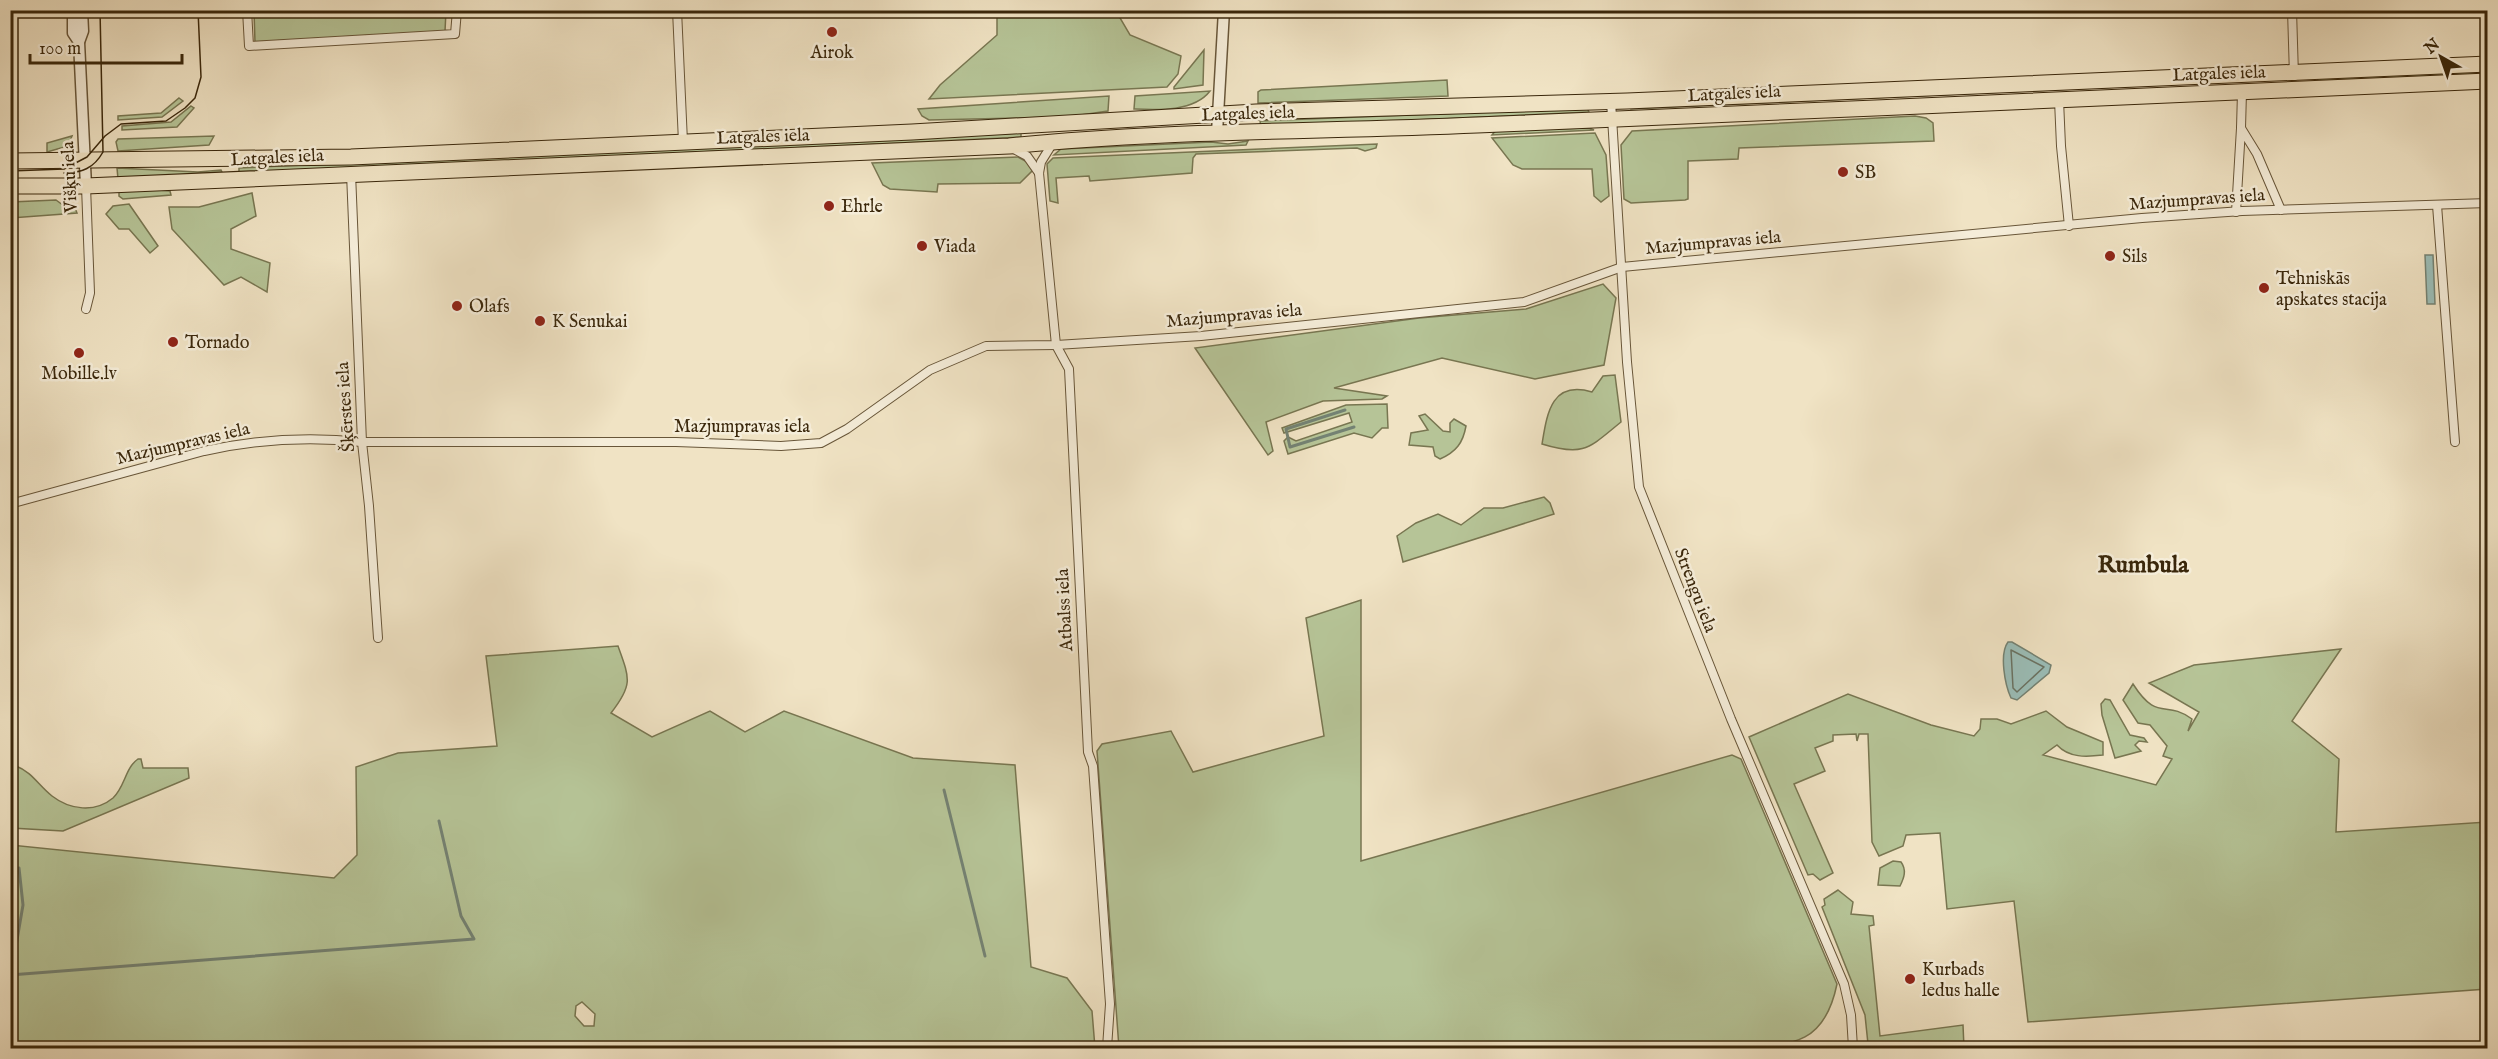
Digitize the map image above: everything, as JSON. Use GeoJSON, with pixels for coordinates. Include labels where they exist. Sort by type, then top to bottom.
{"type":"FeatureCollection","features":[{"type":"Feature","properties":{"kind":"highway","name":"Latgales iela"},"geometry":{"type":"LineString","coordinates":[[10,161],[351,157],[1218,116],[2487,64]]}},
{"type":"Feature","properties":{"kind":"highway","name":"Latgales iela"},"geometry":{"type":"LineString","coordinates":[[10,186],[86,186],[1009,146],[1054,140],[2487,81]]}},
{"type":"Feature","properties":{"kind":"street","name":"Višķu iela"},"geometry":{"type":"LineString","coordinates":[[73,10],[74,33],[79,42]]}},
{"type":"Feature","properties":{"kind":"street","name":"Višķu iela"},"geometry":{"type":"LineString","coordinates":[[82,10],[83,31],[79,42],[90,293],[86,309]]}},
{"type":"Feature","properties":{"kind":"street"},"geometry":{"type":"LineString","coordinates":[[247,10],[249,46],[455,34],[457,10]]}},
{"type":"Feature","properties":{"kind":"street"},"geometry":{"type":"LineString","coordinates":[[677,10],[683,142]]}},
{"type":"Feature","properties":{"kind":"street"},"geometry":{"type":"LineString","coordinates":[[1217,133],[1224,10]]}},
{"type":"Feature","properties":{"kind":"street"},"geometry":{"type":"LineString","coordinates":[[2292,10],[2295,89]]}},
{"type":"Feature","properties":{"kind":"street"},"geometry":{"type":"LineString","coordinates":[[2236,212],[2242,92]]}},
{"type":"Feature","properties":{"kind":"street"},"geometry":{"type":"LineString","coordinates":[[2059,100],[2069,226]]}},
{"type":"Feature","properties":{"kind":"street","name":"Strengu iela"},"geometry":{"type":"LineString","coordinates":[[1611,101],[1627,362],[1639,487],[1722,699],[1844,984],[1851,1015],[1853,1048]]}},
{"type":"Feature","properties":{"kind":"street"},"geometry":{"type":"LineString","coordinates":[[2241,128],[2257,154],[2281,210]]}},
{"type":"Feature","properties":{"kind":"street","name":"Atbalss iela"},"geometry":{"type":"LineString","coordinates":[[1054,140],[1041,162],[1039,173],[1056,345],[1069,369],[1088,752],[1093,768],[1110,1004],[1107,1048]]}},
{"type":"Feature","properties":{"kind":"street"},"geometry":{"type":"LineString","coordinates":[[1009,146],[1027,156],[1039,173]]}},
{"type":"Feature","properties":{"kind":"street","name":"Šķērstes iela"},"geometry":{"type":"LineString","coordinates":[[351,173],[362,442],[378,638]]}},
{"type":"Feature","properties":{"kind":"street","name":"Mazjumpravas iela"},"geometry":{"type":"LineString","coordinates":[[10,504],[232,445],[312,437],[362,442],[664,442],[781,446],[821,443],[847,429],[930,370],[986,346],[1056,345],[1201,336],[1524,302],[1622,267],[2236,212],[2487,203]]}},
{"type":"Feature","properties":{"kind":"street"},"geometry":{"type":"LineString","coordinates":[[2437,205],[2455,442]]}},
{"type":"Feature","properties":{"kind":"green space"},"geometry":{"type":"Polygon","coordinates":[[[254,11],[446,11],[445,31],[255,42],[254,11]]]}},
{"type":"Feature","properties":{"kind":"green space"},"geometry":{"type":"Polygon","coordinates":[[[997,11],[1116,11],[1130,35],[1181,56],[1178,74],[1167,87],[929,99],[940,85],[997,35],[997,11]]]}},
{"type":"Feature","properties":{"kind":"green space"},"geometry":{"type":"Polygon","coordinates":[[[1204,50],[1203,85],[1174,89],[1174,87],[1204,50]]]}},
{"type":"Feature","properties":{"kind":"green space"},"geometry":{"type":"Polygon","coordinates":[[[2487,68],[2487,74],[2318,81],[2317,77],[2487,68]]]}},
{"type":"Feature","properties":{"kind":"green space"},"geometry":{"type":"Polygon","coordinates":[[[1447,80],[1448,96],[1258,103],[1258,92],[1261,90],[1447,80]]]}},
{"type":"Feature","properties":{"kind":"green space"},"geometry":{"type":"Polygon","coordinates":[[[2163,85],[1631,109],[1631,107],[2163,85]]]}},
{"type":"Feature","properties":{"kind":"green space"},"geometry":{"type":"Polygon","coordinates":[[[1210,91],[1195,103],[1185,106],[1134,109],[1135,96],[1210,91]]]}},
{"type":"Feature","properties":{"kind":"green space"},"geometry":{"type":"Polygon","coordinates":[[[1109,96],[1108,111],[1067,117],[929,120],[922,116],[918,109],[1109,96]]]}},
{"type":"Feature","properties":{"kind":"green space"},"geometry":{"type":"Polygon","coordinates":[[[179,98],[183,101],[162,117],[118,120],[118,116],[161,113],[179,98]]]}},
{"type":"Feature","properties":{"kind":"green space"},"geometry":{"type":"Polygon","coordinates":[[[191,106],[194,108],[177,127],[122,130],[122,126],[171,122],[191,106]]]}},
{"type":"Feature","properties":{"kind":"green space"},"geometry":{"type":"Polygon","coordinates":[[[1587,108],[1589,112],[1261,127],[1260,121],[1587,108]]]}},
{"type":"Feature","properties":{"kind":"green space"},"geometry":{"type":"Polygon","coordinates":[[[1915,116],[1926,118],[1933,123],[1934,141],[1739,148],[1738,159],[1688,161],[1688,199],[1631,203],[1624,199],[1621,145],[1632,131],[1915,116]]]}},
{"type":"Feature","properties":{"kind":"green space"},"geometry":{"type":"Polygon","coordinates":[[[1589,128],[1594,130],[1492,135],[1496,130],[1589,128]]]}},
{"type":"Feature","properties":{"kind":"green space"},"geometry":{"type":"Polygon","coordinates":[[[1021,133],[1021,137],[942,141],[240,173],[239,171],[239,168],[1021,133]]]}},
{"type":"Feature","properties":{"kind":"green space"},"geometry":{"type":"Polygon","coordinates":[[[1595,133],[1606,155],[1609,196],[1601,202],[1594,196],[1592,169],[1522,169],[1513,165],[1492,138],[1595,133]]]}},
{"type":"Feature","properties":{"kind":"green space"},"geometry":{"type":"Polygon","coordinates":[[[72,136],[68,146],[47,152],[47,143],[72,136]]]}},
{"type":"Feature","properties":{"kind":"green space"},"geometry":{"type":"Polygon","coordinates":[[[214,136],[209,145],[118,151],[116,142],[118,139],[214,136]]]}},
{"type":"Feature","properties":{"kind":"green space"},"geometry":{"type":"Polygon","coordinates":[[[1248,141],[1246,145],[1054,155],[1061,149],[1211,142],[1228,144],[1248,141]]]}},
{"type":"Feature","properties":{"kind":"green space"},"geometry":{"type":"Polygon","coordinates":[[[1377,144],[1376,148],[1365,151],[1357,148],[1196,154],[1193,158],[1192,173],[1090,181],[1089,176],[1056,178],[1058,203],[1050,201],[1047,164],[1053,158],[1377,144]]]}},
{"type":"Feature","properties":{"kind":"green space"},"geometry":{"type":"Polygon","coordinates":[[[1018,157],[1029,163],[1033,170],[1020,183],[938,184],[937,192],[890,189],[883,185],[872,163],[1018,157]]]}},
{"type":"Feature","properties":{"kind":"green space"},"geometry":{"type":"Polygon","coordinates":[[[117,168],[198,172],[221,170],[222,172],[118,179],[117,168]]]}},
{"type":"Feature","properties":{"kind":"green space"},"geometry":{"type":"Polygon","coordinates":[[[137,188],[170,191],[171,195],[123,199],[119,196],[119,190],[137,188]]]}},
{"type":"Feature","properties":{"kind":"green space"},"geometry":{"type":"Polygon","coordinates":[[[252,193],[256,216],[231,229],[231,249],[270,263],[267,292],[241,277],[224,285],[172,229],[169,207],[199,207],[252,193]]]}},
{"type":"Feature","properties":{"kind":"green space"},"geometry":{"type":"Polygon","coordinates":[[[56,200],[67,208],[75,208],[77,213],[11,218],[11,202],[56,200]]]}},
{"type":"Feature","properties":{"kind":"green space"},"geometry":{"type":"Polygon","coordinates":[[[129,204],[158,246],[150,253],[129,229],[119,229],[106,214],[113,206],[129,204]]]}},
{"type":"Feature","properties":{"kind":"green space"},"geometry":{"type":"Polygon","coordinates":[[[1603,284],[1616,298],[1604,365],[1535,379],[1442,358],[1334,388],[1387,396],[1382,399],[1323,401],[1266,422],[1273,451],[1268,455],[1195,348],[1419,318],[1526,309],[1603,284]]]}},
{"type":"Feature","properties":{"kind":"green space"},"geometry":{"type":"Polygon","coordinates":[[[1615,375],[1621,422],[1585,448],[1568,450],[1542,444],[1549,411],[1559,395],[1578,390],[1592,392],[1603,376],[1615,375]]]}},
{"type":"Feature","properties":{"kind":"green space"},"geometry":{"type":"Polygon","coordinates":[[[1387,404],[1388,428],[1382,428],[1372,438],[1354,433],[1288,454],[1284,441],[1288,437],[1296,441],[1352,422],[1349,413],[1284,433],[1282,428],[1346,405],[1387,404]]]}},
{"type":"Feature","properties":{"kind":"green space"},"geometry":{"type":"Polygon","coordinates":[[[1425,414],[1443,431],[1450,432],[1450,423],[1454,419],[1466,426],[1458,446],[1440,459],[1435,456],[1433,447],[1409,445],[1411,433],[1428,430],[1419,416],[1425,414]]]}},
{"type":"Feature","properties":{"kind":"green space"},"geometry":{"type":"Polygon","coordinates":[[[1544,497],[1550,503],[1554,514],[1403,562],[1397,536],[1416,523],[1438,514],[1461,525],[1484,508],[1503,508],[1544,497]]]}},
{"type":"Feature","properties":{"kind":"green space"},"geometry":{"type":"Polygon","coordinates":[[[1361,600],[1361,861],[1732,755],[1741,759],[1837,984],[1831,1006],[1822,1022],[1811,1033],[1798,1040],[1766,1046],[1727,1048],[1119,1048],[1097,751],[1102,744],[1171,731],[1193,772],[1324,736],[1306,618],[1361,600]]]}},
{"type":"Feature","properties":{"kind":"green space"},"geometry":{"type":"Polygon","coordinates":[[[618,646],[627,681],[623,695],[611,713],[652,737],[710,711],[745,732],[784,711],[913,758],[1015,765],[1031,967],[1067,978],[1092,1011],[1095,1048],[11,1048],[11,845],[334,878],[357,855],[356,767],[398,753],[497,746],[486,656],[618,646]],[[582,1002],[576,1006],[575,1016],[584,1026],[594,1026],[595,1014],[582,1002]]]}},
{"type":"Feature","properties":{"kind":"green space"},"geometry":{"type":"Polygon","coordinates":[[[2341,649],[2292,721],[2339,759],[2336,832],[2487,822],[2487,989],[2028,1022],[2014,901],[1947,909],[1940,833],[1906,835],[1903,846],[1879,856],[1872,842],[1868,734],[1859,734],[1857,741],[1856,734],[1833,735],[1833,741],[1815,748],[1825,771],[1794,784],[1833,873],[1820,880],[1813,874],[1808,875],[1749,737],[1848,694],[1931,725],[1974,736],[1980,729],[1981,719],[1997,719],[2011,724],[2046,711],[2067,727],[2103,742],[2103,755],[2072,754],[2057,745],[2043,755],[2156,785],[2172,759],[2163,756],[2167,746],[2150,725],[2138,723],[2123,700],[2133,684],[2149,703],[2162,709],[2183,713],[2192,719],[2188,731],[2199,712],[2149,683],[2194,665],[2341,649]]]}},
{"type":"Feature","properties":{"kind":"green space"},"geometry":{"type":"Polygon","coordinates":[[[2105,699],[2110,700],[2130,735],[2144,738],[2147,742],[2139,741],[2135,745],[2141,751],[2115,758],[2102,715],[2101,704],[2105,699]]]}},
{"type":"Feature","properties":{"kind":"green space"},"geometry":{"type":"Polygon","coordinates":[[[141,759],[143,768],[188,768],[189,778],[63,831],[11,828],[16,766],[27,772],[59,801],[74,807],[91,808],[106,803],[117,794],[130,767],[141,759]]]}},
{"type":"Feature","properties":{"kind":"green space"},"geometry":{"type":"Polygon","coordinates":[[[1893,861],[1901,862],[1904,868],[1904,877],[1900,886],[1878,885],[1880,868],[1893,861]]]}},
{"type":"Feature","properties":{"kind":"green space"},"geometry":{"type":"Polygon","coordinates":[[[1838,890],[1853,902],[1851,914],[1873,916],[1874,925],[1869,926],[1880,1036],[1963,1025],[1964,1048],[1873,1048],[1868,1044],[1865,1015],[1822,907],[1825,905],[1824,899],[1838,890]]]}},
{"type":"Feature","properties":{"kind":"water"},"geometry":{"type":"Polygon","coordinates":[[[2425,255],[2433,255],[2435,304],[2427,304],[2425,255]]]}},
{"type":"Feature","properties":{"kind":"water"},"geometry":{"type":"Polygon","coordinates":[[[2008,642],[2012,642],[2051,665],[2049,673],[2017,700],[2011,698],[2005,678],[2003,662],[2008,642]]]}},
{"type":"Feature","properties":{"kind":"waterway"},"geometry":{"type":"LineString","coordinates":[[1345,410],[1286,429],[1290,447],[1354,427]]}},
{"type":"Feature","properties":{"kind":"waterway"},"geometry":{"type":"LineString","coordinates":[[944,790],[985,956]]}},
{"type":"Feature","properties":{"kind":"waterway"},"geometry":{"type":"LineString","coordinates":[[10,975],[474,939],[461,916],[439,821]]}},
{"type":"Feature","properties":{"kind":"waterway"},"geometry":{"type":"LineString","coordinates":[[11,975],[23,905],[19,868]]}},
{"type":"Feature","properties":{"kind":"tram line"},"geometry":{"type":"LineString","coordinates":[[64,173],[87,168],[96,162],[103,152],[100,10]]}},
{"type":"Feature","properties":{"kind":"tram line"},"geometry":{"type":"LineString","coordinates":[[10,171],[64,169],[87,157],[105,136],[121,124],[166,121],[185,108],[195,98],[201,77],[198,10]]}},
{"type":"Feature","properties":{"kind":"place","name":"Airok"},"geometry":{"type":"Point","coordinates":[832,32]}},
{"type":"Feature","properties":{"kind":"place","name":"SB"},"geometry":{"type":"Point","coordinates":[1843,172]}},
{"type":"Feature","properties":{"kind":"place","name":"Ehrle"},"geometry":{"type":"Point","coordinates":[829,206]}},
{"type":"Feature","properties":{"kind":"place","name":"Viada"},"geometry":{"type":"Point","coordinates":[922,246]}},
{"type":"Feature","properties":{"kind":"place","name":"Sils"},"geometry":{"type":"Point","coordinates":[2110,256]}},
{"type":"Feature","properties":{"kind":"place","name":"Tehniskās apskates stacija"},"geometry":{"type":"Point","coordinates":[2264,288]}},
{"type":"Feature","properties":{"kind":"place","name":"Olafs"},"geometry":{"type":"Point","coordinates":[457,306]}},
{"type":"Feature","properties":{"kind":"place","name":"K Senukai"},"geometry":{"type":"Point","coordinates":[540,321]}},
{"type":"Feature","properties":{"kind":"place","name":"Tornado"},"geometry":{"type":"Point","coordinates":[173,342]}},
{"type":"Feature","properties":{"kind":"place","name":"Mobille.lv"},"geometry":{"type":"Point","coordinates":[79,353]}},
{"type":"Feature","properties":{"kind":"place","name":"Kurbads ledus halle"},"geometry":{"type":"Point","coordinates":[1910,979]}},
{"type":"Feature","properties":{"kind":"district","name":"Rumbula"},"geometry":{"type":"Point","coordinates":[2143,564]}}]}
